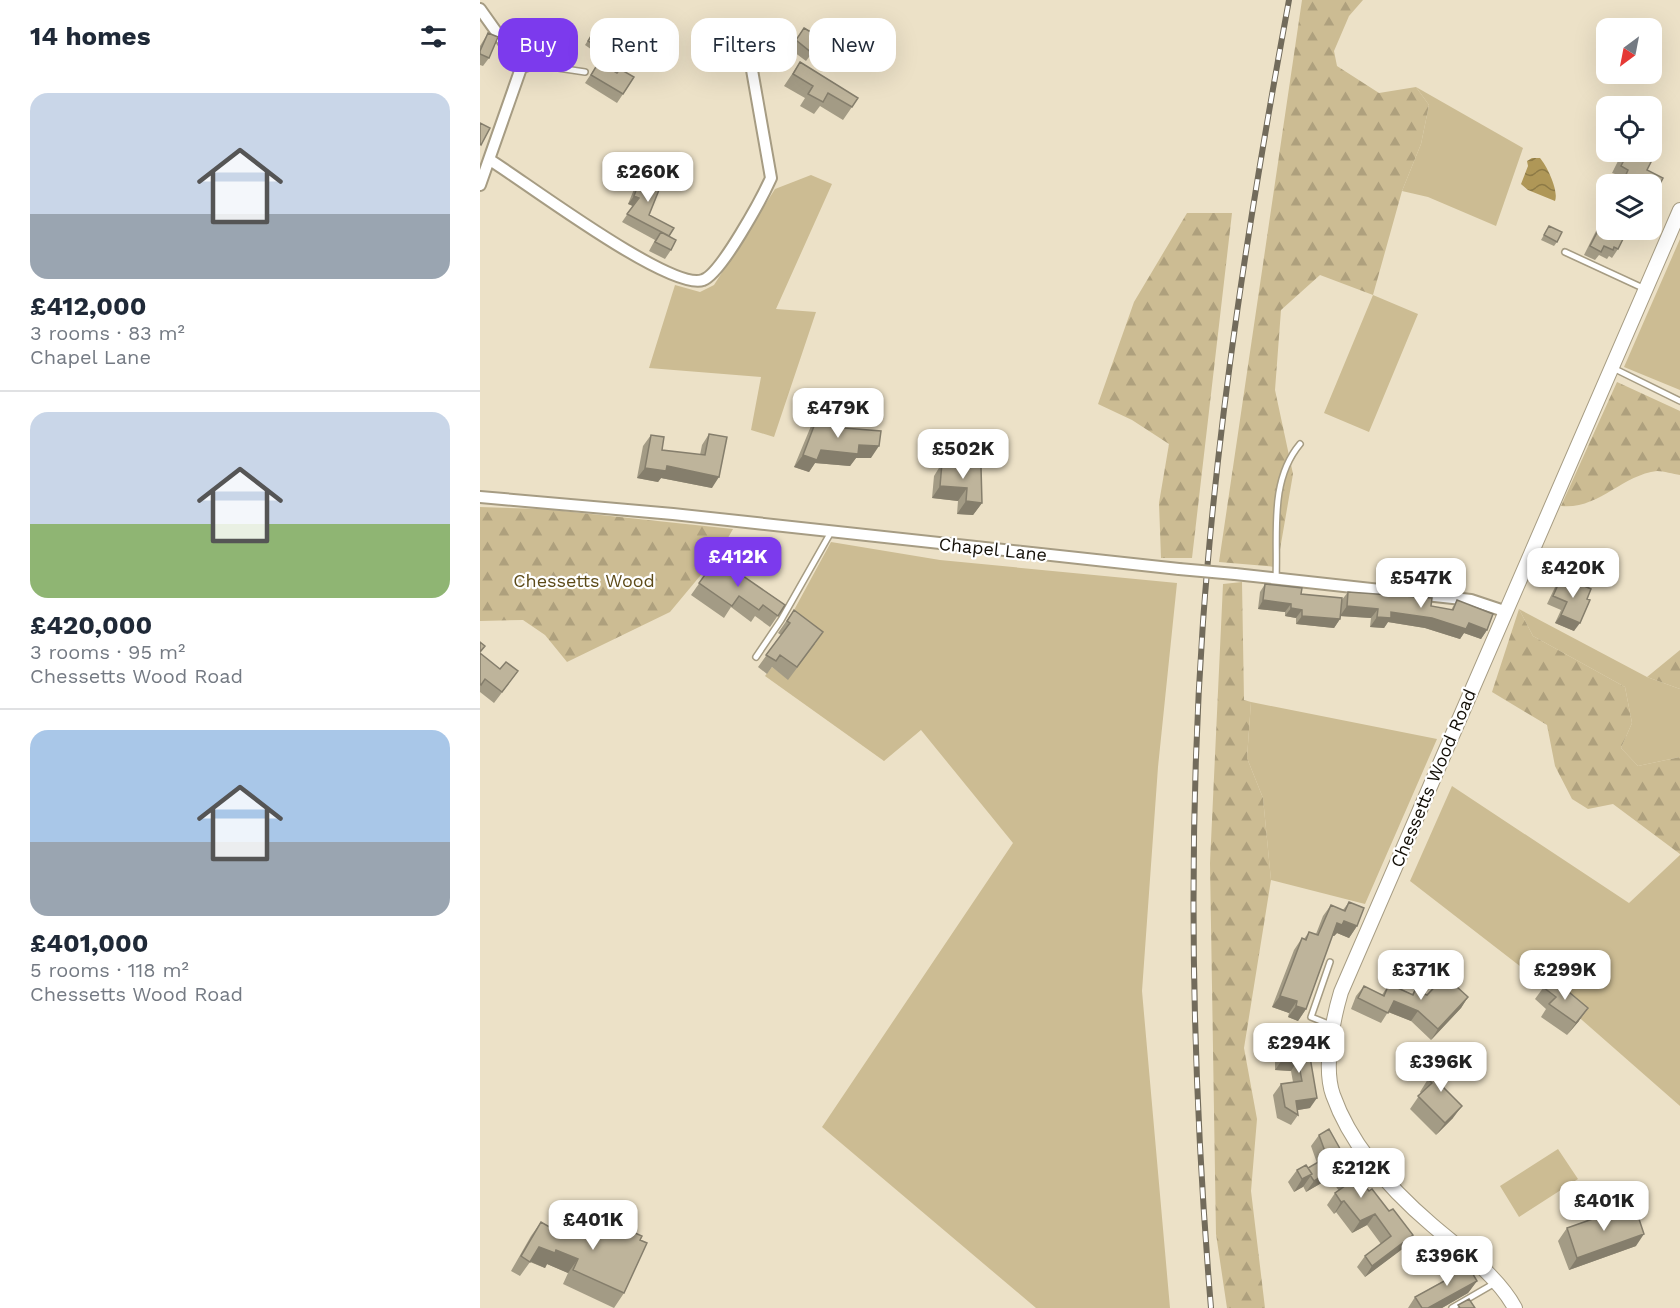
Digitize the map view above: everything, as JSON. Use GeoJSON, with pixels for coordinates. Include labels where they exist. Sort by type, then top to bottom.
{"type":"FeatureCollection","features":[{"type":"Feature","properties":{"kind":"street"},"geometry":{"type":"LineString","coordinates":[[480,9],[498,34]]}},
{"type":"Feature","properties":{"kind":"street"},"geometry":{"type":"LineString","coordinates":[[480,186],[520,72]]}},
{"type":"Feature","properties":{"kind":"street"},"geometry":{"type":"LineString","coordinates":[[490,160],[618,246],[669,273],[688,280],[703,281],[718,269],[764,195],[771,178],[752,72]]}},
{"type":"Feature","properties":{"kind":"street","name":"Chessetts Wood Road"},"geometry":{"type":"LineString","coordinates":[[1515,1308],[1469,1254],[1431,1225],[1390,1186],[1360,1146],[1332,1094],[1332,1025],[1345,983],[1504,611],[1613,368],[1680,210]]}},
{"type":"Feature","properties":{"kind":"street","name":"Chapel Lane"},"geometry":{"type":"LineString","coordinates":[[480,497],[662,513],[1471,600],[1504,611]]}},
{"type":"Feature","properties":{"kind":"lane"},"geometry":{"type":"LineString","coordinates":[[578,71],[585,72]]}},
{"type":"Feature","properties":{"kind":"lane"},"geometry":{"type":"LineString","coordinates":[[1565,252],[1646,290]]}},
{"type":"Feature","properties":{"kind":"lane"},"geometry":{"type":"LineString","coordinates":[[1613,368],[1680,401]]}},
{"type":"Feature","properties":{"kind":"lane"},"geometry":{"type":"LineString","coordinates":[[1276,579],[1278,490],[1283,470],[1300,444]]}},
{"type":"Feature","properties":{"kind":"lane"},"geometry":{"type":"LineString","coordinates":[[756,657],[782,620],[831,532]]}},
{"type":"Feature","properties":{"kind":"lane"},"geometry":{"type":"LineString","coordinates":[[1330,963],[1311,1017],[1332,1025]]}},
{"type":"Feature","properties":{"kind":"lane"},"geometry":{"type":"LineString","coordinates":[[1452,1308],[1495,1283]]}},
{"type":"Feature","properties":{"kind":"green space"},"geometry":{"type":"Polygon","coordinates":[[[1302,0],[1363,0],[1349,16],[1334,51],[1337,66],[1379,93],[1416,87],[1429,105],[1421,144],[1402,191],[1373,295],[1320,275],[1281,310],[1275,390],[1293,474],[1277,567],[1219,562],[1302,0]]]}},
{"type":"Feature","properties":{"kind":"green space"},"geometry":{"type":"Polygon","coordinates":[[[1416,87],[1523,148],[1496,226],[1428,197],[1402,191],[1421,144],[1429,105],[1416,87]]]}},
{"type":"Feature","properties":{"kind":"green space"},"geometry":{"type":"Polygon","coordinates":[[[811,175],[832,184],[776,309],[816,312],[774,437],[751,430],[761,377],[649,368],[675,285],[700,292],[714,285],[775,189],[811,175]]]}},
{"type":"Feature","properties":{"kind":"green space"},"geometry":{"type":"Polygon","coordinates":[[[1187,213],[1232,213],[1192,558],[1161,558],[1159,503],[1169,444],[1132,420],[1098,404],[1134,302],[1187,213]]]}},
{"type":"Feature","properties":{"kind":"green space"},"geometry":{"type":"Polygon","coordinates":[[[1680,239],[1680,390],[1624,367],[1680,239]]]}},
{"type":"Feature","properties":{"kind":"green space"},"geometry":{"type":"Polygon","coordinates":[[[1373,295],[1418,314],[1369,432],[1324,413],[1373,295]]]}},
{"type":"Feature","properties":{"kind":"green space"},"geometry":{"type":"Polygon","coordinates":[[[1617,382],[1680,411],[1680,475],[1663,471],[1644,474],[1587,503],[1561,506],[1617,382]]]}},
{"type":"Feature","properties":{"kind":"green space","name":"Chessetts Wood"},"geometry":{"type":"Polygon","coordinates":[[[480,507],[544,509],[733,529],[720,552],[670,612],[567,662],[545,635],[523,620],[480,621],[480,507]]]}},
{"type":"Feature","properties":{"kind":"green space"},"geometry":{"type":"Polygon","coordinates":[[[831,542],[940,560],[1177,583],[1158,767],[1142,991],[1170,1308],[1036,1308],[822,1127],[1013,843],[921,730],[884,761],[765,676],[772,667],[788,679],[787,623],[831,542]]]}},
{"type":"Feature","properties":{"kind":"green space"},"geometry":{"type":"Polygon","coordinates":[[[1242,582],[1244,700],[1251,702],[1247,758],[1263,798],[1271,880],[1244,1048],[1257,1119],[1251,1191],[1265,1308],[1227,1308],[1216,1234],[1210,863],[1223,584],[1242,582]]]}},
{"type":"Feature","properties":{"kind":"green space"},"geometry":{"type":"Polygon","coordinates":[[[1519,609],[1647,677],[1680,689],[1680,757],[1638,766],[1621,748],[1632,723],[1625,687],[1533,636],[1519,609]]]}},
{"type":"Feature","properties":{"kind":"green space"},"geometry":{"type":"Polygon","coordinates":[[[1519,609],[1533,636],[1625,687],[1632,723],[1621,748],[1638,766],[1680,757],[1680,854],[1613,804],[1588,809],[1572,799],[1555,766],[1547,725],[1492,692],[1519,609]]]}},
{"type":"Feature","properties":{"kind":"green space"},"geometry":{"type":"Polygon","coordinates":[[[1680,650],[1680,689],[1647,677],[1680,650]]]}},
{"type":"Feature","properties":{"kind":"green space"},"geometry":{"type":"Polygon","coordinates":[[[1251,702],[1437,739],[1365,904],[1271,880],[1263,798],[1247,758],[1251,702]]]}},
{"type":"Feature","properties":{"kind":"green space"},"geometry":{"type":"Polygon","coordinates":[[[1452,786],[1629,903],[1680,855],[1680,1106],[1525,970],[1410,881],[1452,786]]]}},
{"type":"Feature","properties":{"kind":"green space"},"geometry":{"type":"Polygon","coordinates":[[[1558,1149],[1578,1179],[1519,1217],[1500,1186],[1558,1149]]]}},
{"type":"Feature","properties":{"kind":"water"},"geometry":{"type":"Polygon","coordinates":[[[1540,158],[1546,167],[1554,185],[1555,201],[1528,190],[1521,184],[1528,166],[1527,161],[1540,158]]]}},
{"type":"Feature","properties":{"kind":"building"},"geometry":{"type":"Polygon","coordinates":[[[804,28],[809,31],[809,51],[797,41],[804,28]]]}},
{"type":"Feature","properties":{"kind":"building"},"geometry":{"type":"Polygon","coordinates":[[[488,33],[498,37],[489,58],[480,54],[488,33]]]}},
{"type":"Feature","properties":{"kind":"building"},"geometry":{"type":"Polygon","coordinates":[[[800,62],[809,68],[809,72],[816,72],[858,98],[852,107],[828,93],[823,102],[808,94],[813,86],[793,74],[797,72],[800,62]]]}},
{"type":"Feature","properties":{"kind":"building"},"geometry":{"type":"Polygon","coordinates":[[[593,72],[625,72],[634,77],[623,94],[591,75],[593,72]]]}},
{"type":"Feature","properties":{"kind":"building"},"geometry":{"type":"Polygon","coordinates":[[[480,123],[490,128],[481,145],[480,144],[480,123]]]}},
{"type":"Feature","properties":{"kind":"building"},"geometry":{"type":"Polygon","coordinates":[[[1623,162],[1651,162],[1647,170],[1655,174],[1626,174],[1628,170],[1621,166],[1623,162]]]}},
{"type":"Feature","properties":{"kind":"building"},"geometry":{"type":"Polygon","coordinates":[[[644,169],[658,175],[655,183],[661,185],[649,215],[674,228],[669,236],[627,214],[639,198],[634,196],[644,169]]]}},
{"type":"Feature","properties":{"kind":"building"},"geometry":{"type":"Polygon","coordinates":[[[1549,226],[1562,232],[1557,242],[1544,235],[1549,226]]]}},
{"type":"Feature","properties":{"kind":"building"},"geometry":{"type":"Polygon","coordinates":[[[661,232],[676,240],[671,250],[655,242],[661,232]]]}},
{"type":"Feature","properties":{"kind":"building"},"geometry":{"type":"Polygon","coordinates":[[[1596,234],[1596,240],[1622,240],[1618,249],[1614,247],[1613,250],[1604,246],[1601,252],[1590,246],[1596,234]]]}},
{"type":"Feature","properties":{"kind":"building"},"geometry":{"type":"Polygon","coordinates":[[[819,413],[830,416],[828,423],[844,428],[881,431],[879,446],[859,445],[858,454],[821,450],[817,460],[803,455],[819,413]]]}},
{"type":"Feature","properties":{"kind":"building"},"geometry":{"type":"Polygon","coordinates":[[[709,434],[727,437],[719,477],[667,466],[666,471],[645,468],[651,435],[664,437],[662,450],[705,455],[709,434]]]}},
{"type":"Feature","properties":{"kind":"building"},"geometry":{"type":"Polygon","coordinates":[[[942,463],[981,467],[982,503],[966,501],[967,488],[940,486],[942,463]]]}},
{"type":"Feature","properties":{"kind":"building"},"geometry":{"type":"Polygon","coordinates":[[[717,558],[785,605],[778,616],[763,605],[759,610],[739,596],[732,606],[699,583],[717,558]]]}},
{"type":"Feature","properties":{"kind":"building"},"geometry":{"type":"Polygon","coordinates":[[[1562,576],[1591,589],[1587,599],[1590,600],[1580,623],[1561,615],[1567,602],[1553,596],[1562,576]]]}},
{"type":"Feature","properties":{"kind":"building"},"geometry":{"type":"Polygon","coordinates":[[[1265,584],[1302,588],[1301,594],[1342,598],[1340,619],[1302,616],[1302,610],[1291,608],[1291,604],[1263,600],[1265,584]]]}},
{"type":"Feature","properties":{"kind":"building"},"geometry":{"type":"Polygon","coordinates":[[[1348,592],[1432,598],[1431,606],[1453,610],[1457,600],[1493,614],[1487,630],[1469,623],[1466,629],[1432,618],[1391,612],[1391,618],[1377,617],[1378,609],[1347,606],[1348,592]]]}},
{"type":"Feature","properties":{"kind":"building"},"geometry":{"type":"Polygon","coordinates":[[[794,610],[823,632],[797,667],[780,655],[776,661],[766,655],[790,623],[787,621],[794,610]]]}},
{"type":"Feature","properties":{"kind":"building"},"geometry":{"type":"Polygon","coordinates":[[[480,642],[485,646],[480,652],[480,642]]]}},
{"type":"Feature","properties":{"kind":"building"},"geometry":{"type":"Polygon","coordinates":[[[480,653],[500,669],[506,662],[518,671],[502,692],[485,679],[480,684],[480,653]]]}},
{"type":"Feature","properties":{"kind":"building"},"geometry":{"type":"Polygon","coordinates":[[[1349,902],[1364,908],[1357,926],[1344,921],[1342,925],[1337,923],[1306,1009],[1296,1006],[1297,1001],[1280,996],[1302,938],[1306,940],[1309,932],[1318,935],[1331,905],[1345,911],[1349,902]]]}},
{"type":"Feature","properties":{"kind":"building"},"geometry":{"type":"Polygon","coordinates":[[[1445,976],[1468,997],[1438,1029],[1418,1011],[1394,1001],[1388,1013],[1358,998],[1364,986],[1384,996],[1389,984],[1413,995],[1415,990],[1427,995],[1445,976]]]}},
{"type":"Feature","properties":{"kind":"building"},"geometry":{"type":"Polygon","coordinates":[[[1551,977],[1588,1008],[1576,1023],[1549,1004],[1556,997],[1543,987],[1551,977]]]}},
{"type":"Feature","properties":{"kind":"building"},"geometry":{"type":"Polygon","coordinates":[[[1294,1036],[1310,1036],[1310,1057],[1317,1098],[1296,1101],[1298,1115],[1285,1107],[1281,1084],[1302,1081],[1298,1060],[1282,1060],[1282,1046],[1294,1046],[1294,1036]]]}},
{"type":"Feature","properties":{"kind":"building"},"geometry":{"type":"Polygon","coordinates":[[[1450,1057],[1458,1064],[1439,1083],[1462,1106],[1445,1123],[1418,1096],[1432,1083],[1428,1079],[1450,1057]]]}},
{"type":"Feature","properties":{"kind":"building"},"geometry":{"type":"Polygon","coordinates":[[[1329,1129],[1352,1170],[1369,1191],[1372,1189],[1389,1211],[1393,1209],[1413,1235],[1372,1266],[1365,1256],[1391,1236],[1375,1214],[1360,1221],[1344,1201],[1341,1202],[1335,1193],[1349,1183],[1338,1167],[1314,1181],[1310,1175],[1312,1174],[1308,1168],[1327,1157],[1319,1135],[1329,1129]]]}},
{"type":"Feature","properties":{"kind":"building"},"geometry":{"type":"Polygon","coordinates":[[[1306,1165],[1312,1174],[1302,1179],[1297,1170],[1306,1165]]]}},
{"type":"Feature","properties":{"kind":"building"},"geometry":{"type":"Polygon","coordinates":[[[1621,1209],[1624,1218],[1637,1213],[1644,1234],[1577,1258],[1567,1228],[1621,1209]]]}},
{"type":"Feature","properties":{"kind":"building"},"geometry":{"type":"Polygon","coordinates":[[[595,1220],[631,1236],[633,1232],[642,1236],[640,1240],[647,1243],[624,1293],[573,1270],[578,1259],[556,1250],[555,1253],[539,1247],[530,1262],[521,1256],[541,1222],[558,1232],[563,1221],[590,1232],[595,1220]]]}},
{"type":"Feature","properties":{"kind":"building"},"geometry":{"type":"Polygon","coordinates":[[[1467,1264],[1477,1281],[1428,1308],[1422,1308],[1415,1297],[1450,1278],[1448,1274],[1467,1264]]]}},
{"type":"Feature","properties":{"kind":"building"},"geometry":{"type":"Polygon","coordinates":[[[1469,1299],[1475,1308],[1460,1308],[1458,1305],[1469,1299]]]}},
{"type":"Feature","properties":{"kind":"railway"},"geometry":{"type":"LineString","coordinates":[[1211,1308],[1199,1136],[1194,965],[1195,794],[1203,622],[1217,466],[1237,310],[1289,0]]}}]}
